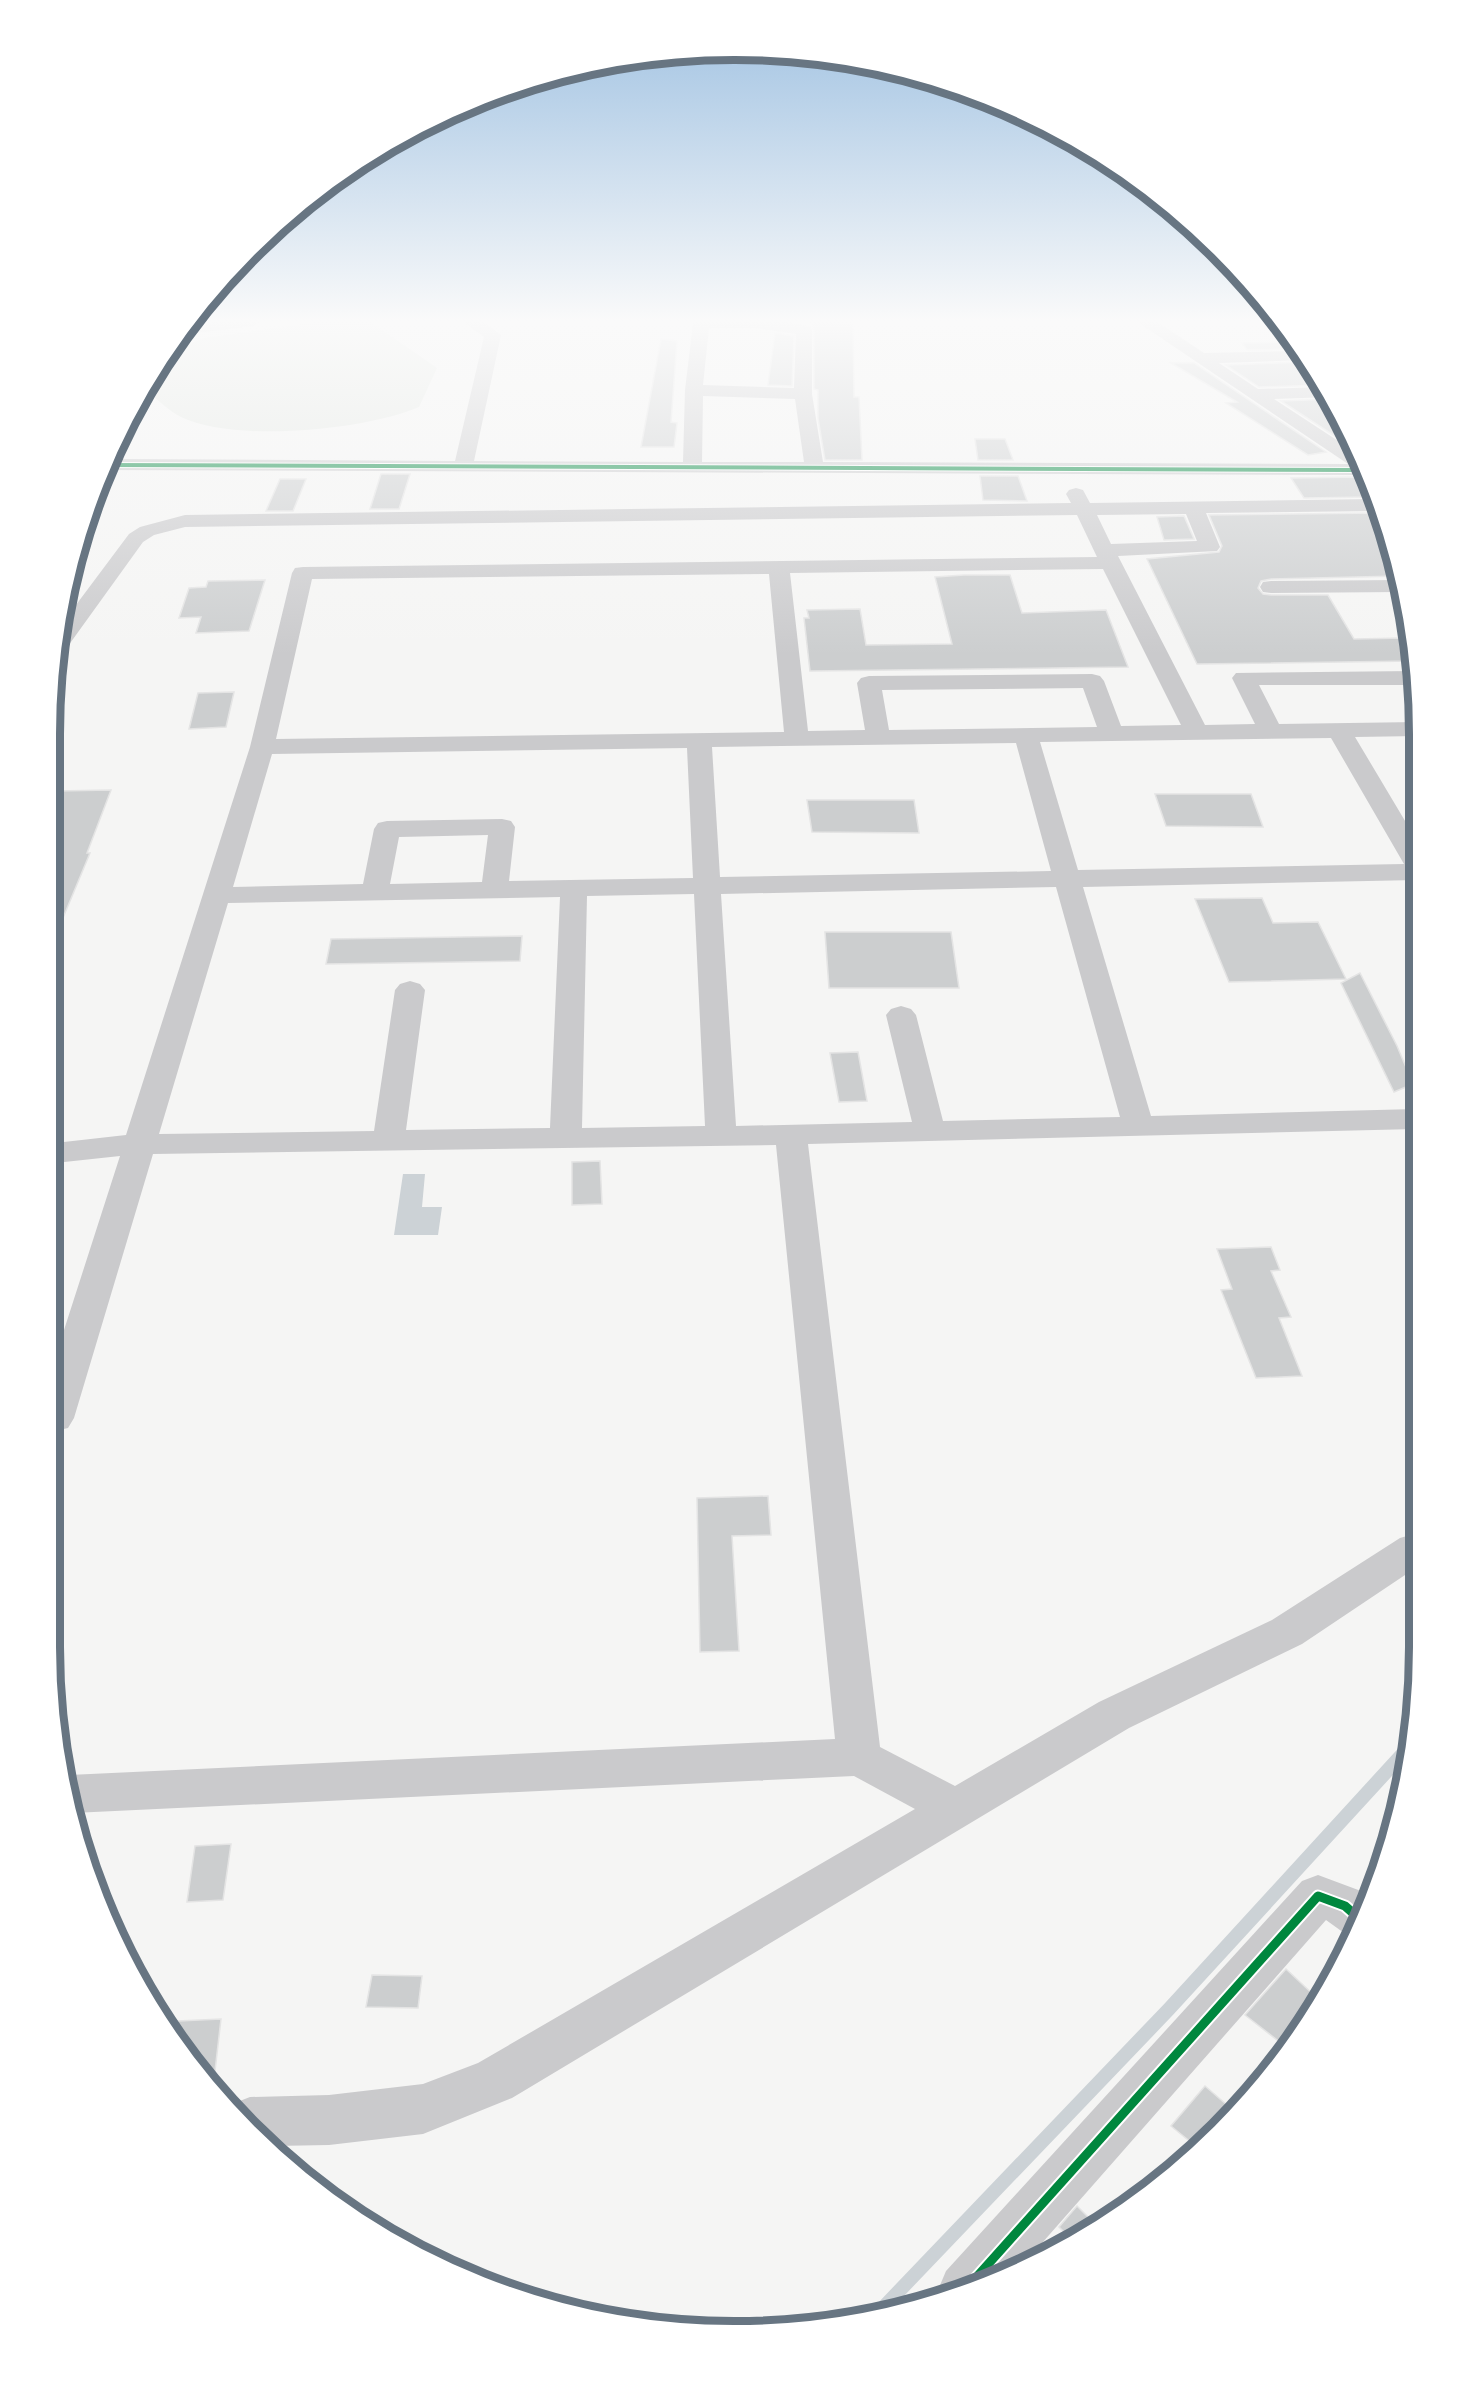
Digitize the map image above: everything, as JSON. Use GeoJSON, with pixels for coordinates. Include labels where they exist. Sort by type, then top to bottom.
{"type":"FeatureCollection","features":[{"type":"Feature","properties":{"kind":"street"},"geometry":{"type":"LineString","coordinates":[[463,467],[471,432]]}},
{"type":"Feature","properties":{"kind":"street"},"geometry":{"type":"LineString","coordinates":[[692,467],[693,432]]}},
{"type":"Feature","properties":{"kind":"street"},"geometry":{"type":"LineString","coordinates":[[809,432],[814,468]]}},
{"type":"Feature","properties":{"kind":"street"},"geometry":{"type":"LineString","coordinates":[[1313,432],[1348,456]]}},
{"type":"Feature","properties":{"kind":"street"},"geometry":{"type":"LineString","coordinates":[[116,465],[1355,470]]}},
{"type":"Feature","properties":{"kind":"street"},"geometry":{"type":"LineString","coordinates":[[1061,470],[1109,556],[1196,732]]}},
{"type":"Feature","properties":{"kind":"street"},"geometry":{"type":"LineString","coordinates":[[69,629],[136,538],[147,531],[185,521],[1083,506],[1368,505]]}},
{"type":"Feature","properties":{"kind":"street"},"geometry":{"type":"LineString","coordinates":[[60,1402],[262,747],[303,573],[779,567],[1109,556],[1210,547],[1193,506]]}},
{"type":"Feature","properties":{"kind":"street"},"geometry":{"type":"LineString","coordinates":[[779,567],[797,738]]}},
{"type":"Feature","properties":{"kind":"street"},"geometry":{"type":"LineString","coordinates":[[1371,567],[1392,585]]}},
{"type":"Feature","properties":{"kind":"street"},"geometry":{"type":"LineString","coordinates":[[1271,587],[1392,586]]}},
{"type":"Feature","properties":{"kind":"street"},"geometry":{"type":"LineString","coordinates":[[1270,731],[1244,678],[1407,678]]}},
{"type":"Feature","properties":{"kind":"street"},"geometry":{"type":"LineString","coordinates":[[878,737],[868,683],[1092,681],[1111,733]]}},
{"type":"Feature","properties":{"kind":"street"},"geometry":{"type":"LineString","coordinates":[[262,747],[1409,729]]}},
{"type":"Feature","properties":{"kind":"street"},"geometry":{"type":"LineString","coordinates":[[1339,730],[1409,849]]}},
{"type":"Feature","properties":{"kind":"street"},"geometry":{"type":"LineString","coordinates":[[1026,735],[1138,1126]]}},
{"type":"Feature","properties":{"kind":"street"},"geometry":{"type":"LineString","coordinates":[[699,740],[721,1136]]}},
{"type":"Feature","properties":{"kind":"street"},"geometry":{"type":"LineString","coordinates":[[375,892],[387,829],[502,827],[495,889]]}},
{"type":"Feature","properties":{"kind":"street"},"geometry":{"type":"LineString","coordinates":[[218,895],[1409,872]]}},
{"type":"Feature","properties":{"kind":"street"},"geometry":{"type":"LineString","coordinates":[[566,1138],[574,888]]}},
{"type":"Feature","properties":{"kind":"street"},"geometry":{"type":"LineString","coordinates":[[388,1141],[410,990]]}},
{"type":"Feature","properties":{"kind":"street"},"geometry":{"type":"LineString","coordinates":[[901,1015],[930,1131]]}},
{"type":"Feature","properties":{"kind":"street"},"geometry":{"type":"LineString","coordinates":[[60,1152],[141,1144],[791,1135],[1409,1119]]}},
{"type":"Feature","properties":{"kind":"street"},"geometry":{"type":"LineString","coordinates":[[791,1135],[859,1757]]}},
{"type":"Feature","properties":{"kind":"street"},"geometry":{"type":"LineString","coordinates":[[257,2122],[329,2120],[423,2109],[495,2081],[1114,1715],[1287,1632],[1409,1552]]}},
{"type":"Feature","properties":{"kind":"street"},"geometry":{"type":"LineString","coordinates":[[77,1794],[859,1757],[956,1809]]}},
{"type":"Feature","properties":{"kind":"street"},"geometry":{"type":"LineString","coordinates":[[978,2275],[1318,1896],[1345,1906],[1354,1914]]}},
{"type":"Feature","properties":{"kind":"shaded area"},"geometry":{"type":"Polygon","coordinates":[[[403,1174],[425,1174],[422,1207],[442,1207],[438,1235],[394,1235],[403,1174]]]}},
{"type":"Feature","properties":{"kind":"building"},"geometry":{"type":"Polygon","coordinates":[[[644,432],[676,432],[674,447],[641,447],[644,432]]]}},
{"type":"Feature","properties":{"kind":"building"},"geometry":{"type":"Polygon","coordinates":[[[820,432],[861,432],[862,460],[825,460],[820,432]]]}},
{"type":"Feature","properties":{"kind":"building"},"geometry":{"type":"Polygon","coordinates":[[[1272,432],[1297,432],[1326,452],[1308,455],[1272,432]]]}},
{"type":"Feature","properties":{"kind":"building"},"geometry":{"type":"Polygon","coordinates":[[[1329,432],[1337,432],[1341,440],[1329,432]]]}},
{"type":"Feature","properties":{"kind":"building"},"geometry":{"type":"Polygon","coordinates":[[[975,439],[1005,439],[1013,460],[978,460],[975,439]]]}},
{"type":"Feature","properties":{"kind":"building"},"geometry":{"type":"Polygon","coordinates":[[[381,474],[410,474],[399,509],[370,509],[381,474]]]}},
{"type":"Feature","properties":{"kind":"building"},"geometry":{"type":"Polygon","coordinates":[[[980,476],[1018,476],[1027,501],[983,500],[980,476]]]}},
{"type":"Feature","properties":{"kind":"building"},"geometry":{"type":"Polygon","coordinates":[[[1358,477],[1366,497],[1304,498],[1291,478],[1358,477]]]}},
{"type":"Feature","properties":{"kind":"building"},"geometry":{"type":"Polygon","coordinates":[[[280,479],[306,479],[293,511],[266,511],[280,479]]]}},
{"type":"Feature","properties":{"kind":"building"},"geometry":{"type":"Polygon","coordinates":[[[1371,513],[1390,576],[1271,579],[1261,581],[1258,588],[1263,594],[1271,595],[1328,595],[1354,639],[1402,638],[1405,661],[1197,664],[1147,559],[1219,552],[1222,546],[1209,515],[1371,513]]]}},
{"type":"Feature","properties":{"kind":"building"},"geometry":{"type":"Polygon","coordinates":[[[1184,516],[1194,539],[1164,540],[1157,517],[1184,516]]]}},
{"type":"Feature","properties":{"kind":"building"},"geometry":{"type":"Polygon","coordinates":[[[1010,575],[1022,613],[1106,610],[1128,667],[810,671],[804,618],[809,618],[807,610],[860,609],[866,645],[952,644],[935,577],[1010,575]]]}},
{"type":"Feature","properties":{"kind":"building"},"geometry":{"type":"Polygon","coordinates":[[[265,580],[249,631],[196,633],[201,617],[179,618],[189,588],[206,587],[208,581],[265,580]]]}},
{"type":"Feature","properties":{"kind":"building"},"geometry":{"type":"Polygon","coordinates":[[[234,692],[226,727],[189,729],[198,693],[234,692]]]}},
{"type":"Feature","properties":{"kind":"building"},"geometry":{"type":"Polygon","coordinates":[[[111,790],[87,853],[90,853],[60,925],[60,791],[111,790]]]}},
{"type":"Feature","properties":{"kind":"building"},"geometry":{"type":"Polygon","coordinates":[[[1155,794],[1251,794],[1263,827],[1166,826],[1155,794]]]}},
{"type":"Feature","properties":{"kind":"building"},"geometry":{"type":"Polygon","coordinates":[[[807,800],[914,800],[919,833],[812,832],[807,800]]]}},
{"type":"Feature","properties":{"kind":"building"},"geometry":{"type":"Polygon","coordinates":[[[1262,898],[1273,923],[1318,922],[1346,979],[1229,982],[1195,899],[1262,898]]]}},
{"type":"Feature","properties":{"kind":"building"},"geometry":{"type":"Polygon","coordinates":[[[825,932],[951,932],[959,988],[829,988],[825,932]]]}},
{"type":"Feature","properties":{"kind":"building"},"geometry":{"type":"Polygon","coordinates":[[[522,936],[520,961],[326,964],[331,939],[522,936]]]}},
{"type":"Feature","properties":{"kind":"building"},"geometry":{"type":"Polygon","coordinates":[[[1360,973],[1397,1046],[1409,1074],[1409,1086],[1394,1092],[1341,983],[1360,973]]]}},
{"type":"Feature","properties":{"kind":"building"},"geometry":{"type":"Polygon","coordinates":[[[858,1052],[867,1101],[839,1102],[830,1053],[858,1052]]]}},
{"type":"Feature","properties":{"kind":"building"},"geometry":{"type":"Polygon","coordinates":[[[600,1161],[602,1204],[572,1205],[572,1162],[600,1161]]]}},
{"type":"Feature","properties":{"kind":"building"},"geometry":{"type":"Polygon","coordinates":[[[1271,1247],[1280,1270],[1271,1271],[1291,1317],[1279,1318],[1302,1376],[1256,1378],[1221,1290],[1232,1289],[1217,1249],[1271,1247]]]}},
{"type":"Feature","properties":{"kind":"building"},"geometry":{"type":"Polygon","coordinates":[[[768,1496],[771,1535],[732,1536],[739,1651],[700,1652],[697,1498],[768,1496]]]}},
{"type":"Feature","properties":{"kind":"building"},"geometry":{"type":"Polygon","coordinates":[[[231,1844],[223,1900],[187,1902],[195,1846],[231,1844]]]}},
{"type":"Feature","properties":{"kind":"building"},"geometry":{"type":"Polygon","coordinates":[[[1286,1969],[1313,1994],[1280,2042],[1245,2015],[1286,1969]]]}},
{"type":"Feature","properties":{"kind":"building"},"geometry":{"type":"Polygon","coordinates":[[[372,1975],[422,1976],[418,2008],[366,2007],[372,1975]]]}},
{"type":"Feature","properties":{"kind":"building"},"geometry":{"type":"Polygon","coordinates":[[[221,2019],[215,2071],[211,2071],[199,2057],[177,2026],[178,2021],[221,2019]]]}},
{"type":"Feature","properties":{"kind":"building"},"geometry":{"type":"Polygon","coordinates":[[[1205,2086],[1228,2106],[1191,2142],[1171,2126],[1205,2086]]]}},
{"type":"Feature","properties":{"kind":"building"},"geometry":{"type":"Polygon","coordinates":[[[1077,2206],[1090,2219],[1066,2234],[1059,2227],[1077,2206]]]}},
{"type":"Feature","properties":{"kind":"waterway"},"geometry":{"type":"LineString","coordinates":[[888,2303],[1169,2009],[1399,1758]]}},
{"type":"Feature","properties":{"kind":"cycle path"},"geometry":{"type":"LineString","coordinates":[[116,465],[1355,470]]}},
{"type":"Feature","properties":{"kind":"cycle path"},"geometry":{"type":"LineString","coordinates":[[978,2275],[1318,1896],[1345,1906],[1354,1914]]}}]}
